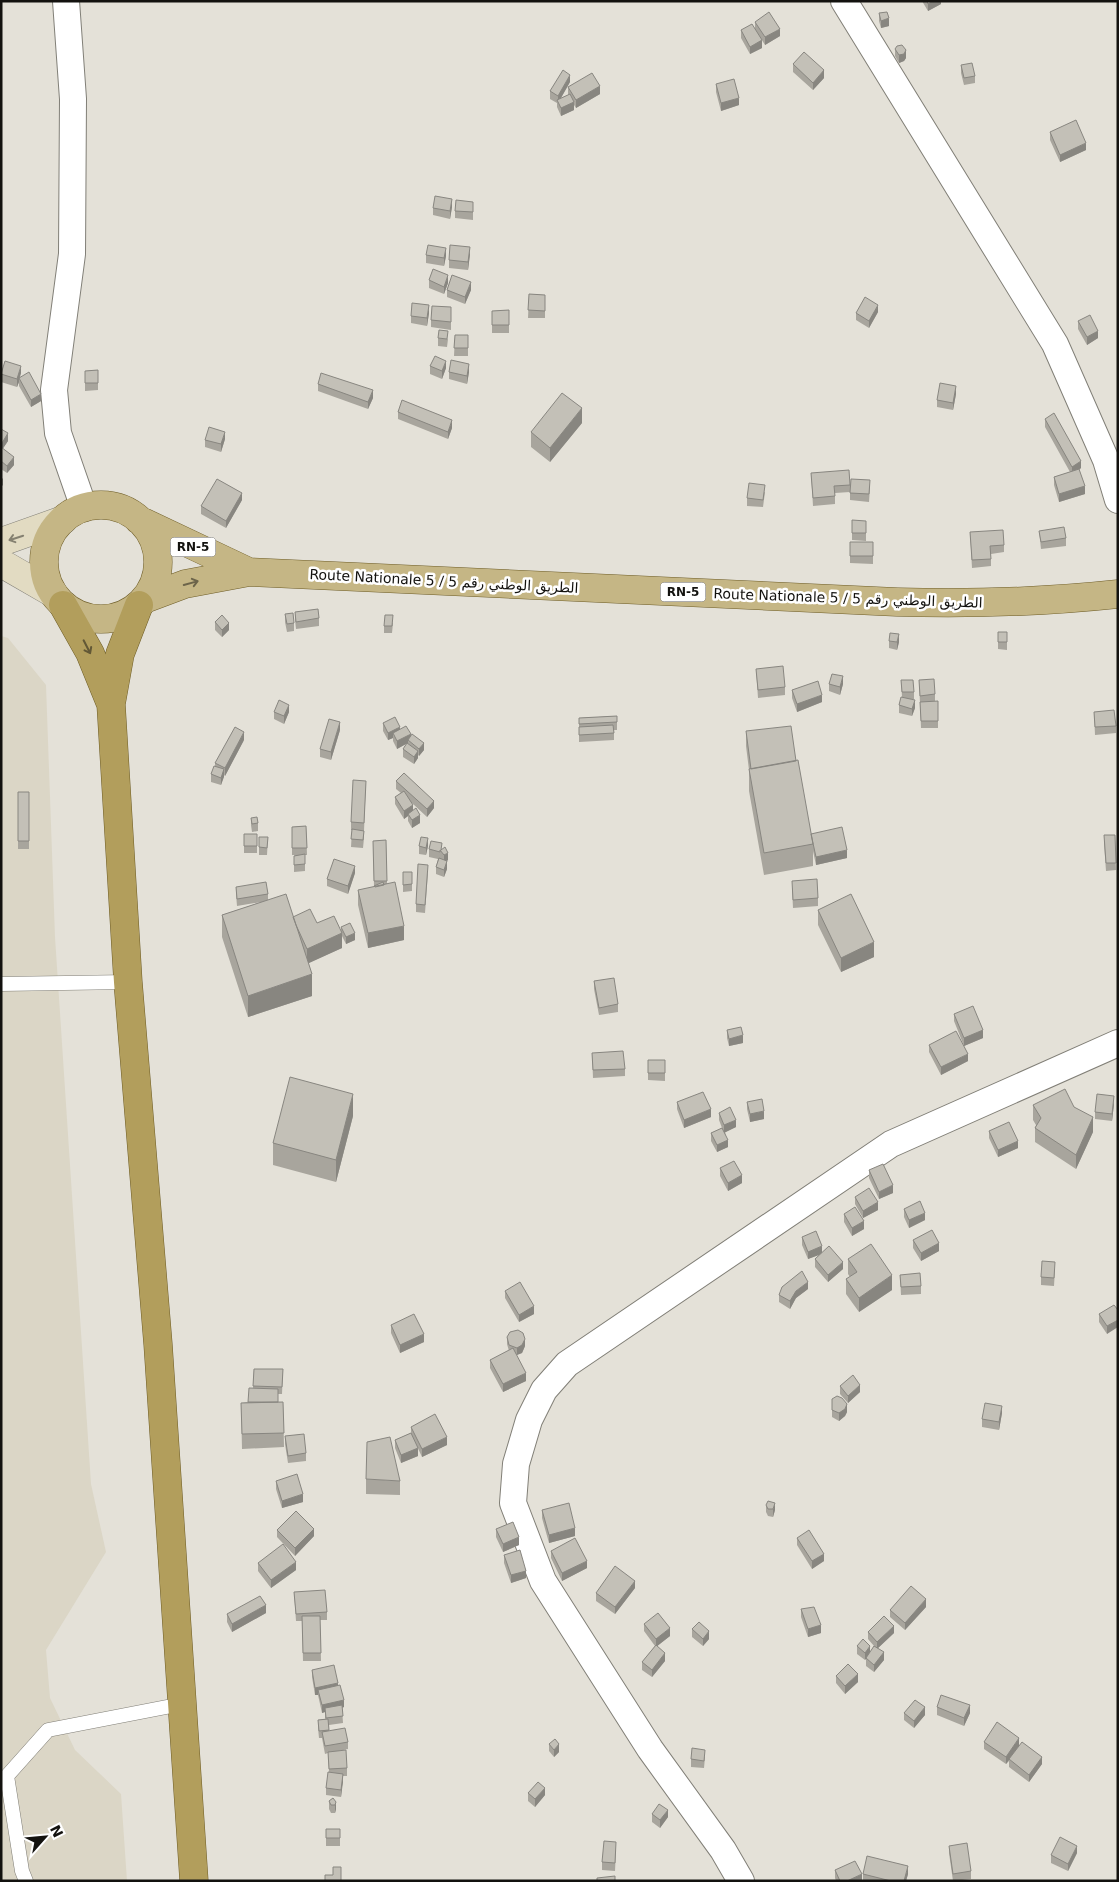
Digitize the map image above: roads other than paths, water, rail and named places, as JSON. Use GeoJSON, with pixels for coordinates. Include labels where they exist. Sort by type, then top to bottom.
{"type":"FeatureCollection","features":[{"type":"Feature","properties":{"kind":"highway"},"geometry":{"type":"LineString","coordinates":[[58,599],[90,653],[111,704]]}},
{"type":"Feature","properties":{"kind":"highway"},"geometry":{"type":"LineString","coordinates":[[142,602],[120,654],[111,704],[128,982],[158,1344],[194,1881]]}},
{"type":"Feature","properties":{"kind":"main road"},"geometry":{"type":"LineString","coordinates":[[1,542],[99,505],[113,506],[139,520],[152,538],[158,558],[155,580],[142,602],[125,614],[109,619],[92,619],[77,614],[58,599],[1,563]]}},
{"type":"Feature","properties":{"kind":"main road"},"geometry":{"type":"LineString","coordinates":[[58,599],[46,575],[44,555],[51,536],[73,514]]}},
{"type":"Feature","properties":{"kind":"main road","name":"RN-5"},"geometry":{"type":"LineString","coordinates":[[139,520],[249,572]]}},
{"type":"Feature","properties":{"kind":"main road","name":"RN-5"},"geometry":{"type":"LineString","coordinates":[[142,602],[200,581],[249,572]]}},
{"type":"Feature","properties":{"kind":"main road","name":"Route Nationale 5 / الطريق الوطني رقم 5"},"geometry":{"type":"LineString","coordinates":[[249,572],[907,603],[980,604],[1062,600],[1118,594]]}},
{"type":"Feature","properties":{"kind":"street"},"geometry":{"type":"LineString","coordinates":[[66,1],[73,99],[72,254],[54,390],[58,433],[73,514]]}},
{"type":"Feature","properties":{"kind":"street"},"geometry":{"type":"LineString","coordinates":[[844,1],[1055,344],[1106,460],[1118,500]]}},
{"type":"Feature","properties":{"kind":"street"},"geometry":{"type":"LineString","coordinates":[[741,1881],[723,1850],[650,1749],[543,1581],[513,1503],[516,1464],[528,1420],[544,1390],[568,1364],[891,1144],[1118,1043]]}},
{"type":"Feature","properties":{"kind":"lane"},"geometry":{"type":"LineString","coordinates":[[1,984],[128,982]]}},
{"type":"Feature","properties":{"kind":"lane"},"geometry":{"type":"LineString","coordinates":[[26,1881],[22,1871],[7,1776],[48,1730],[182,1704]]}}]}
